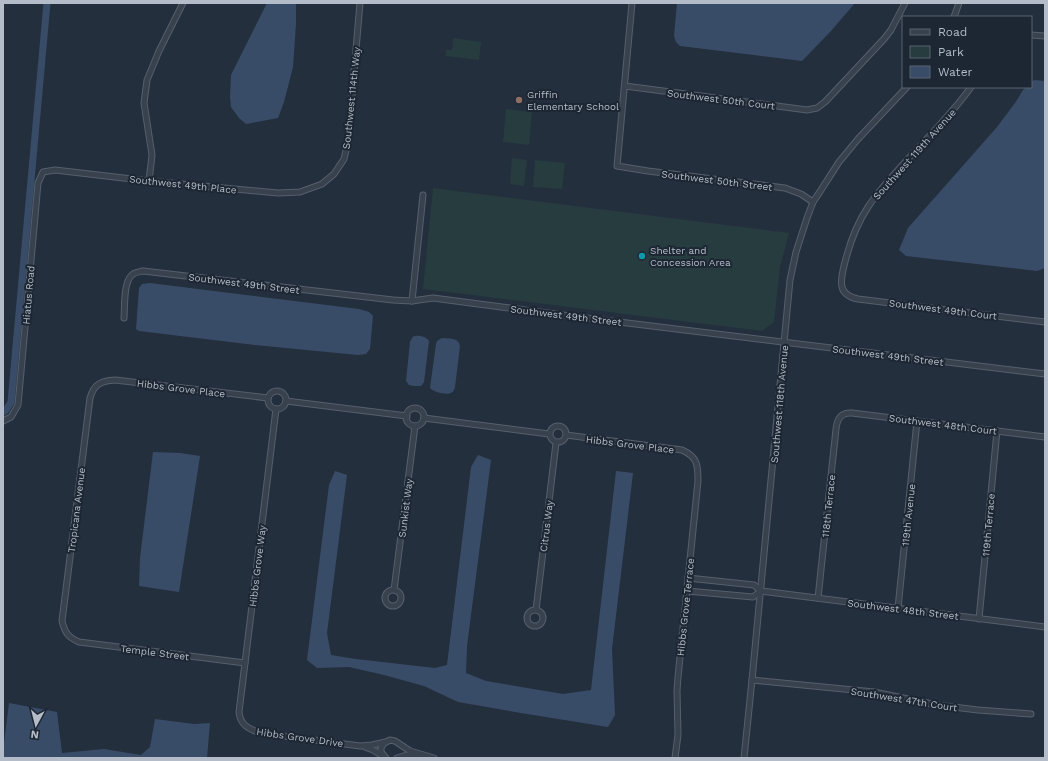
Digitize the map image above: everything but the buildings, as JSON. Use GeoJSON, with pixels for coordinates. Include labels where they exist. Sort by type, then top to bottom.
{"type":"FeatureCollection","features":[{"type":"Feature","properties":{"kind":"street","name":"Southwest 114th Way"},"geometry":{"type":"LineString","coordinates":[[322,184],[334,174],[344,159],[348,142],[360,3]]}},
{"type":"Feature","properties":{"kind":"street"},"geometry":{"type":"LineString","coordinates":[[625,86],[632,3]]}},
{"type":"Feature","properties":{"kind":"street","name":"Southwest 50th Court"},"geometry":{"type":"LineString","coordinates":[[625,86],[807,110],[818,108],[826,102],[884,39],[891,30],[905,3]]}},
{"type":"Feature","properties":{"kind":"street"},"geometry":{"type":"LineString","coordinates":[[954,16],[959,3]]}},
{"type":"Feature","properties":{"kind":"street"},"geometry":{"type":"LineString","coordinates":[[150,181],[152,155],[144,103],[147,80],[180,4]]}},
{"type":"Feature","properties":{"kind":"street"},"geometry":{"type":"LineString","coordinates":[[1032,35],[1045,36]]}},
{"type":"Feature","properties":{"kind":"street","name":"Southwest 50th Street"},"geometry":{"type":"LineString","coordinates":[[625,86],[617,166],[790,189],[813,202]]}},
{"type":"Feature","properties":{"kind":"street","name":"Southwest 118th Avenue"},"geometry":{"type":"LineString","coordinates":[[744,758],[790,280],[793,266],[813,202],[839,162],[858,139],[907,88]]}},
{"type":"Feature","properties":{"kind":"street","name":"Southwest 119th Avenue"},"geometry":{"type":"LineString","coordinates":[[844,292],[840,282],[847,253],[853,236],[868,207],[893,174],[950,114],[970,88]]}},
{"type":"Feature","properties":{"kind":"street","name":"Southwest 49th Place"},"geometry":{"type":"LineString","coordinates":[[43,172],[55,170],[278,193],[300,192],[322,184]]}},
{"type":"Feature","properties":{"kind":"street","name":"Hiatus Road"},"geometry":{"type":"LineString","coordinates":[[3,421],[11,417],[18,405],[38,183],[43,172]]}},
{"type":"Feature","properties":{"kind":"street"},"geometry":{"type":"LineString","coordinates":[[412,301],[423,195]]}},
{"type":"Feature","properties":{"kind":"street","name":"Southwest 49th Street"},"geometry":{"type":"LineString","coordinates":[[124,318],[126,286],[130,277],[135,273],[143,271],[393,300],[412,301],[433,298],[1045,374]]}},
{"type":"Feature","properties":{"kind":"street","name":"Southwest 49th Court"},"geometry":{"type":"LineString","coordinates":[[844,292],[851,297],[858,299],[1045,322]]}},
{"type":"Feature","properties":{"kind":"street","name":"Hibbs Grove Place"},"geometry":{"type":"LineString","coordinates":[[96,386],[106,380],[116,380],[268,398]]}},
{"type":"Feature","properties":{"kind":"street","name":"Tropicana Avenue"},"geometry":{"type":"LineString","coordinates":[[68,635],[64,629],[62,621],[90,398],[96,386]]}},
{"type":"Feature","properties":{"kind":"street"},"geometry":{"type":"LineString","coordinates":[[280,391],[286,397],[286,401],[282,407],[276,409],[269,405],[268,398],[271,393],[280,391]]}},
{"type":"Feature","properties":{"kind":"street"},"geometry":{"type":"LineString","coordinates":[[286,401],[407,416]]}},
{"type":"Feature","properties":{"kind":"street"},"geometry":{"type":"LineString","coordinates":[[417,408],[424,415],[424,418],[420,424],[415,426],[410,424],[407,416],[411,409],[417,408]]}},
{"type":"Feature","properties":{"kind":"street","name":"Hibbs Grove Way"},"geometry":{"type":"LineString","coordinates":[[242,722],[239,717],[239,712],[276,409]]}},
{"type":"Feature","properties":{"kind":"street","name":"Southwest 48th Court"},"geometry":{"type":"LineString","coordinates":[[841,415],[852,412],[1045,437]]}},
{"type":"Feature","properties":{"kind":"street","name":"118th Terrace"},"geometry":{"type":"LineString","coordinates":[[818,598],[836,429],[841,415]]}},
{"type":"Feature","properties":{"kind":"street"},"geometry":{"type":"LineString","coordinates":[[424,418],[549,434]]}},
{"type":"Feature","properties":{"kind":"street","name":"119th Avenue"},"geometry":{"type":"LineString","coordinates":[[898,608],[917,421]]}},
{"type":"Feature","properties":{"kind":"street","name":"Sunkist Way"},"geometry":{"type":"LineString","coordinates":[[394,590],[415,426]]}},
{"type":"Feature","properties":{"kind":"street"},"geometry":{"type":"LineString","coordinates":[[558,426],[565,430],[566,435],[562,442],[556,443],[551,440],[549,434],[553,428],[558,426]]}},
{"type":"Feature","properties":{"kind":"street","name":"119th Terrace"},"geometry":{"type":"LineString","coordinates":[[979,619],[997,431]]}},
{"type":"Feature","properties":{"kind":"street","name":"Hibbs Grove Place"},"geometry":{"type":"LineString","coordinates":[[566,435],[682,450],[693,457]]}},
{"type":"Feature","properties":{"kind":"street","name":"Citrus Way"},"geometry":{"type":"LineString","coordinates":[[536,610],[556,443]]}},
{"type":"Feature","properties":{"kind":"street","name":"Hibbs Grove Terrace"},"geometry":{"type":"LineString","coordinates":[[675,758],[678,723],[677,691],[698,473],[697,464],[693,457]]}},
{"type":"Feature","properties":{"kind":"street","name":"Southwest 48th Street"},"geometry":{"type":"LineString","coordinates":[[688,578],[754,585],[761,592]]}},
{"type":"Feature","properties":{"kind":"street","name":"Southwest 48th Street"},"geometry":{"type":"LineString","coordinates":[[687,591],[752,597],[761,592],[1045,627]]}},
{"type":"Feature","properties":{"kind":"street","name":"Temple Street"},"geometry":{"type":"LineString","coordinates":[[68,635],[72,639],[79,642],[245,663]]}},
{"type":"Feature","properties":{"kind":"street","name":"Southwest 47th Court"},"geometry":{"type":"LineString","coordinates":[[752,680],[874,692],[937,705],[1031,714]]}},
{"type":"Feature","properties":{"kind":"street","name":"Hibbs Grove Drive"},"geometry":{"type":"LineString","coordinates":[[242,722],[249,729],[260,732],[360,746],[372,746],[393,740],[397,743]]}},
{"type":"Feature","properties":{"kind":"street"},"geometry":{"type":"LineString","coordinates":[[385,757],[381,752],[381,748],[386,742]]}},
{"type":"Feature","properties":{"kind":"street"},"geometry":{"type":"LineString","coordinates":[[397,743],[410,751],[431,757]]}},
{"type":"Feature","properties":{"kind":"street"},"geometry":{"type":"LineString","coordinates":[[396,758],[399,756],[400,751],[400,747],[397,743]]}},
{"type":"Feature","properties":{"kind":"street","name":"Hibbs Grove Drive"},"geometry":{"type":"LineString","coordinates":[[360,746],[374,750],[385,757]]}},
{"type":"Feature","properties":{"kind":"street"},"geometry":{"type":"LineString","coordinates":[[396,758],[412,755],[431,757]]}},
{"type":"Feature","properties":{"kind":"green space"},"geometry":{"type":"Polygon","coordinates":[[[453,38],[481,42],[479,60],[446,56],[446,50],[452,50],[453,38]]]}},
{"type":"Feature","properties":{"kind":"green space"},"geometry":{"type":"Polygon","coordinates":[[[506,109],[532,112],[529,145],[503,142],[506,109]]]}},
{"type":"Feature","properties":{"kind":"green space"},"geometry":{"type":"Polygon","coordinates":[[[512,158],[527,160],[524,186],[510,184],[512,158]]]}},
{"type":"Feature","properties":{"kind":"green space"},"geometry":{"type":"Polygon","coordinates":[[[535,160],[565,163],[562,189],[533,187],[535,160]]]}},
{"type":"Feature","properties":{"kind":"green space"},"geometry":{"type":"Polygon","coordinates":[[[433,188],[789,233],[780,267],[774,322],[762,331],[423,289],[433,188]]]}},
{"type":"Feature","properties":{"kind":"water"},"geometry":{"type":"Polygon","coordinates":[[[267,3],[296,3],[293,67],[284,102],[278,118],[246,124],[239,118],[231,107],[231,75],[267,3]]]}},
{"type":"Feature","properties":{"kind":"water"},"geometry":{"type":"Polygon","coordinates":[[[677,3],[855,3],[802,61],[680,46],[676,42],[674,36],[677,3]]]}},
{"type":"Feature","properties":{"kind":"water"},"geometry":{"type":"Polygon","coordinates":[[[1034,80],[1045,81],[1045,268],[1037,271],[906,256],[899,250],[908,228],[997,127],[1023,90],[1025,88],[1032,88],[1032,81],[1034,80]]]}},
{"type":"Feature","properties":{"kind":"water"},"geometry":{"type":"Polygon","coordinates":[[[150,283],[359,309],[369,312],[373,316],[370,349],[366,354],[358,355],[255,345],[139,331],[136,329],[139,288],[142,284],[150,283]]]}},
{"type":"Feature","properties":{"kind":"water"},"geometry":{"type":"Polygon","coordinates":[[[414,336],[422,336],[429,341],[424,382],[421,386],[409,385],[406,381],[410,342],[414,336]]]}},
{"type":"Feature","properties":{"kind":"water"},"geometry":{"type":"Polygon","coordinates":[[[442,338],[455,340],[460,346],[455,387],[453,392],[449,394],[440,393],[430,388],[436,344],[437,341],[442,338]]]}},
{"type":"Feature","properties":{"kind":"water"},"geometry":{"type":"Polygon","coordinates":[[[153,452],[180,453],[200,456],[179,592],[139,586],[140,558],[153,452]]]}},
{"type":"Feature","properties":{"kind":"water"},"geometry":{"type":"Polygon","coordinates":[[[478,455],[491,460],[467,646],[466,673],[486,681],[563,694],[591,690],[616,471],[633,473],[612,649],[615,715],[608,727],[458,702],[424,686],[349,667],[317,668],[307,660],[329,485],[335,471],[347,475],[327,633],[331,655],[435,668],[447,665],[471,467],[478,455]]]}},
{"type":"Feature","properties":{"kind":"water"},"geometry":{"type":"Polygon","coordinates":[[[9,703],[57,712],[62,753],[104,749],[141,755],[150,747],[155,719],[194,724],[210,723],[207,758],[4,758],[3,751],[9,703]]]}},
{"type":"Feature","properties":{"kind":"waterway"},"geometry":{"type":"LineString","coordinates":[[3,412],[11,402],[47,3]]}},
{"type":"Feature","properties":{"kind":"place","name":"Griffin Elementary School"},"geometry":{"type":"Point","coordinates":[519,100]}},
{"type":"Feature","properties":{"kind":"place","name":"Shelter and Concession Area"},"geometry":{"type":"Point","coordinates":[642,256]}}]}
